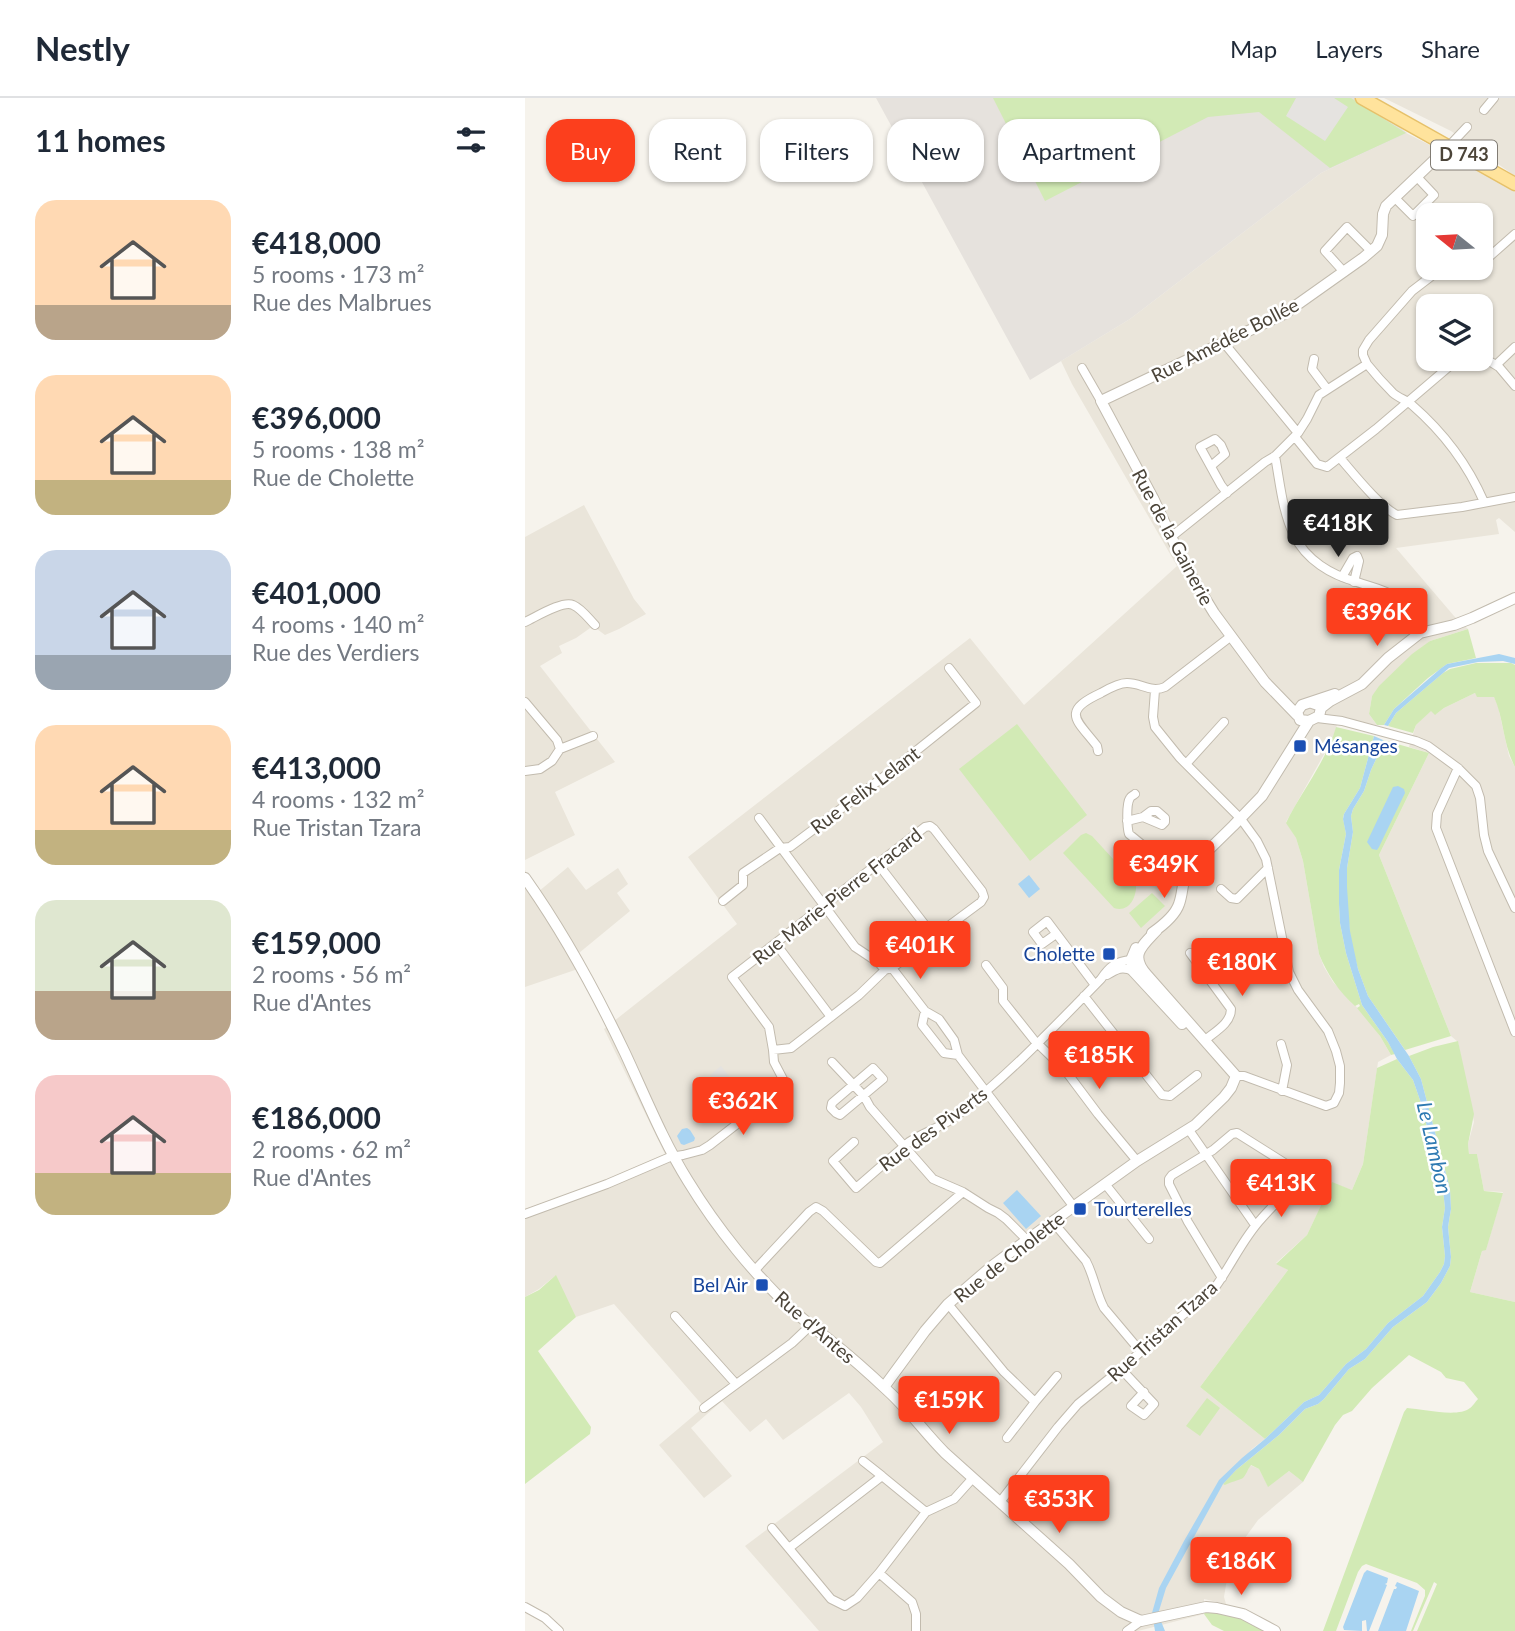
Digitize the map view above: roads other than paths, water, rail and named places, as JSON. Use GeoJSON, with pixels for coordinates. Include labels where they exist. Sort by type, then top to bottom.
{"type":"FeatureCollection","features":[{"type":"Feature","properties":{"kind":"main road","name":"D 743"},"geometry":{"type":"LineString","coordinates":[[1362,98],[1515,184]]}},
{"type":"Feature","properties":{"kind":"street"},"geometry":{"type":"LineString","coordinates":[[1484,110],[1494,98]]}},
{"type":"Feature","properties":{"kind":"street"},"geometry":{"type":"LineString","coordinates":[[1344,272],[1325,251],[1347,228],[1371,251],[1380,240],[1384,210],[1467,127]]}},
{"type":"Feature","properties":{"kind":"street"},"geometry":{"type":"LineString","coordinates":[[1395,198],[1413,216],[1434,195],[1417,177]]}},
{"type":"Feature","properties":{"kind":"street"},"geometry":{"type":"LineString","coordinates":[[1493,253],[1515,234]]}},
{"type":"Feature","properties":{"kind":"street","name":"Rue Amédée Bollée"},"geometry":{"type":"LineString","coordinates":[[1101,401],[1285,314],[1371,251]]}},
{"type":"Feature","properties":{"kind":"street"},"geometry":{"type":"LineString","coordinates":[[1426,280],[1412,291],[1369,340],[1363,355],[1367,364],[1395,395],[1409,402],[1459,457],[1475,481],[1484,502]]}},
{"type":"Feature","properties":{"kind":"street"},"geometry":{"type":"LineString","coordinates":[[1224,343],[1320,466],[1327,467],[1444,371]]}},
{"type":"Feature","properties":{"kind":"street"},"geometry":{"type":"LineString","coordinates":[[1496,365],[1515,347]]}},
{"type":"Feature","properties":{"kind":"street"},"geometry":{"type":"LineString","coordinates":[[1314,359],[1312,369],[1327,389]]}},
{"type":"Feature","properties":{"kind":"street"},"geometry":{"type":"LineString","coordinates":[[1493,363],[1515,386]]}},
{"type":"Feature","properties":{"kind":"street"},"geometry":{"type":"LineString","coordinates":[[1171,537],[1265,462],[1275,457],[1296,435],[1315,400],[1327,389],[1367,364]]}},
{"type":"Feature","properties":{"kind":"street","name":"Rue de la Gainerie"},"geometry":{"type":"LineString","coordinates":[[1082,368],[1153,498],[1184,564],[1214,613],[1265,682],[1279,695],[1310,712]]}},
{"type":"Feature","properties":{"kind":"street"},"geometry":{"type":"LineString","coordinates":[[1275,457],[1286,514],[1302,549],[1317,563],[1342,577],[1397,598],[1407,607],[1423,631]]}},
{"type":"Feature","properties":{"kind":"street"},"geometry":{"type":"LineString","coordinates":[[1340,458],[1395,515],[1438,511],[1515,497]]}},
{"type":"Feature","properties":{"kind":"street"},"geometry":{"type":"LineString","coordinates":[[1211,466],[1227,492]]}},
{"type":"Feature","properties":{"kind":"street"},"geometry":{"type":"LineString","coordinates":[[1342,577],[1357,556],[1359,561],[1354,582]]}},
{"type":"Feature","properties":{"kind":"street"},"geometry":{"type":"LineString","coordinates":[[1132,964],[1141,947],[1172,916],[1178,906],[1184,878],[1192,865],[1262,796],[1310,712],[1362,684],[1410,639],[1423,631],[1454,625],[1515,598]]}},
{"type":"Feature","properties":{"kind":"street"},"geometry":{"type":"LineString","coordinates":[[525,622],[568,604],[575,606],[595,625]]}},
{"type":"Feature","properties":{"kind":"street"},"geometry":{"type":"LineString","coordinates":[[1098,751],[1077,720],[1077,710],[1081,703],[1123,683],[1155,690],[1169,684],[1230,637]]}},
{"type":"Feature","properties":{"kind":"street","name":"Rue Felix Lelant"},"geometry":{"type":"LineString","coordinates":[[723,901],[743,885],[743,873],[781,848],[790,847],[976,703],[949,668]]}},
{"type":"Feature","properties":{"kind":"street"},"geometry":{"type":"LineString","coordinates":[[1132,964],[1142,969],[1236,1076],[1244,1076],[1319,1105],[1331,1106],[1337,1099],[1340,1083],[1333,1042],[1289,972],[1268,867],[1257,841],[1241,819],[1185,764],[1155,727],[1155,690]]}},
{"type":"Feature","properties":{"kind":"street"},"geometry":{"type":"LineString","coordinates":[[525,702],[557,740],[560,749]]}},
{"type":"Feature","properties":{"kind":"street"},"geometry":{"type":"LineString","coordinates":[[1310,712],[1416,741],[1428,746],[1458,768],[1476,786],[1489,851],[1515,908]]}},
{"type":"Feature","properties":{"kind":"street"},"geometry":{"type":"LineString","coordinates":[[1185,764],[1224,723]]}},
{"type":"Feature","properties":{"kind":"street"},"geometry":{"type":"LineString","coordinates":[[525,771],[546,766],[560,749],[593,736]]}},
{"type":"Feature","properties":{"kind":"street"},"geometry":{"type":"LineString","coordinates":[[1458,768],[1437,814],[1436,828],[1515,1032]]}},
{"type":"Feature","properties":{"kind":"street"},"geometry":{"type":"LineString","coordinates":[[1135,794],[1129,799],[1129,834],[1184,878]]}},
{"type":"Feature","properties":{"kind":"street"},"geometry":{"type":"LineString","coordinates":[[1127,821],[1143,817]]}},
{"type":"Feature","properties":{"kind":"street"},"geometry":{"type":"LineString","coordinates":[[759,818],[855,947],[889,969],[925,1011],[939,1020],[954,1040],[958,1055],[1074,1207]]}},
{"type":"Feature","properties":{"kind":"street","name":"Rue Marie-Pierre Fracard"},"geometry":{"type":"LineString","coordinates":[[674,1156],[702,1150],[782,1089],[784,1081],[774,1062],[769,1027],[732,977],[925,827],[930,826],[982,891],[984,897],[981,902],[889,969],[791,1048],[773,1050]]}},
{"type":"Feature","properties":{"kind":"street"},"geometry":{"type":"LineString","coordinates":[[878,864],[935,937]]}},
{"type":"Feature","properties":{"kind":"street"},"geometry":{"type":"LineString","coordinates":[[1221,889],[1231,898],[1237,899],[1268,867]]}},
{"type":"Feature","properties":{"kind":"street","name":"Rue d'Antes"},"geometry":{"type":"LineString","coordinates":[[525,878],[569,945],[688,1182],[769,1287],[884,1387],[972,1479],[1069,1564],[1101,1597],[1121,1612],[1145,1620]]}},
{"type":"Feature","properties":{"kind":"street"},"geometry":{"type":"LineString","coordinates":[[1056,934],[1098,982]]}},
{"type":"Feature","properties":{"kind":"street"},"geometry":{"type":"LineString","coordinates":[[1238,967],[1272,945],[1283,943]]}},
{"type":"Feature","properties":{"kind":"street"},"geometry":{"type":"LineString","coordinates":[[776,944],[831,1017]]}},
{"type":"Feature","properties":{"kind":"street"},"geometry":{"type":"LineString","coordinates":[[1190,953],[1231,1009],[1228,1021],[1205,1040]]}},
{"type":"Feature","properties":{"kind":"street","name":"Rue des Piverts"},"geometry":{"type":"LineString","coordinates":[[854,1142],[832,1161],[856,1188],[918,1136],[949,1121],[986,1091],[1038,1043],[1098,982],[1111,965],[1120,961],[1132,964]]}},
{"type":"Feature","properties":{"kind":"street"},"geometry":{"type":"LineString","coordinates":[[1132,964],[1156,997],[1213,1056],[1227,1065]]}},
{"type":"Feature","properties":{"kind":"street"},"geometry":{"type":"LineString","coordinates":[[986,965],[1003,988],[1003,1001],[1065,1070],[1137,1161]]}},
{"type":"Feature","properties":{"kind":"street"},"geometry":{"type":"LineString","coordinates":[[1084,996],[1162,1095],[1170,1096],[1197,1075]]}},
{"type":"Feature","properties":{"kind":"street"},"geometry":{"type":"LineString","coordinates":[[925,1011],[922,1025],[944,1053],[958,1055]]}},
{"type":"Feature","properties":{"kind":"street"},"geometry":{"type":"LineString","coordinates":[[1281,1044],[1287,1065],[1282,1091]]}},
{"type":"Feature","properties":{"kind":"street"},"geometry":{"type":"LineString","coordinates":[[832,1062],[854,1084],[870,1107],[933,1179],[964,1192],[1006,1219],[1027,1240]]}},
{"type":"Feature","properties":{"kind":"street"},"geometry":{"type":"LineString","coordinates":[[873,1068],[883,1079],[840,1115],[836,1113],[831,1108],[832,1103],[854,1084],[873,1068]]}},
{"type":"Feature","properties":{"kind":"street","name":"Rue de Cholette"},"geometry":{"type":"LineString","coordinates":[[884,1387],[948,1304],[1027,1240],[1137,1161],[1189,1130],[1215,1108],[1231,1088],[1236,1076]]}},
{"type":"Feature","properties":{"kind":"street"},"geometry":{"type":"LineString","coordinates":[[1189,1130],[1255,1225]]}},
{"type":"Feature","properties":{"kind":"street","name":"Rue Tristan Tzara"},"geometry":{"type":"LineString","coordinates":[[1000,1502],[1078,1404],[1208,1294],[1222,1278],[1255,1225],[1280,1199],[1294,1177],[1294,1169],[1237,1133],[1206,1154]]}},
{"type":"Feature","properties":{"kind":"street"},"geometry":{"type":"LineString","coordinates":[[1206,1154],[1172,1175],[1169,1184],[1188,1222],[1222,1278]]}},
{"type":"Feature","properties":{"kind":"street"},"geometry":{"type":"LineString","coordinates":[[525,1214],[674,1156]]}},
{"type":"Feature","properties":{"kind":"street"},"geometry":{"type":"LineString","coordinates":[[1106,1185],[1149,1239]]}},
{"type":"Feature","properties":{"kind":"street"},"geometry":{"type":"LineString","coordinates":[[755,1270],[816,1207],[823,1210],[876,1262],[882,1262],[964,1192]]}},
{"type":"Feature","properties":{"kind":"street"},"geometry":{"type":"LineString","coordinates":[[1053,1222],[1086,1261],[1104,1308],[1141,1352]]}},
{"type":"Feature","properties":{"kind":"street"},"geometry":{"type":"LineString","coordinates":[[948,1304],[1005,1372],[1035,1402]]}},
{"type":"Feature","properties":{"kind":"street"},"geometry":{"type":"LineString","coordinates":[[674,1316],[736,1384]]}},
{"type":"Feature","properties":{"kind":"street"},"geometry":{"type":"LineString","coordinates":[[704,1408],[792,1343],[811,1325]]}},
{"type":"Feature","properties":{"kind":"street"},"geometry":{"type":"LineString","coordinates":[[1121,1369],[1144,1392]]}},
{"type":"Feature","properties":{"kind":"street"},"geometry":{"type":"LineString","coordinates":[[1006,1438],[1057,1376]]}},
{"type":"Feature","properties":{"kind":"street"},"geometry":{"type":"LineString","coordinates":[[863,1461],[926,1512]]}},
{"type":"Feature","properties":{"kind":"street"},"geometry":{"type":"LineString","coordinates":[[789,1548],[882,1476]]}},
{"type":"Feature","properties":{"kind":"street"},"geometry":{"type":"LineString","coordinates":[[772,1528],[831,1599],[845,1605],[857,1598],[879,1573],[926,1512],[954,1499],[972,1479]]}},
{"type":"Feature","properties":{"kind":"street"},"geometry":{"type":"LineString","coordinates":[[879,1573],[912,1601],[916,1614],[916,1631]]}},
{"type":"Feature","properties":{"kind":"street"},"geometry":{"type":"LineString","coordinates":[[525,1607],[545,1618],[559,1631]]}},
{"type":"Feature","properties":{"kind":"street"},"geometry":{"type":"LineString","coordinates":[[1126,1631],[1145,1620],[1206,1607],[1243,1614],[1275,1631]]}},
{"type":"Feature","properties":{"kind":"water"},"geometry":{"type":"Polygon","coordinates":[[[1499,654],[1515,658],[1515,664],[1503,661],[1478,662],[1449,668],[1396,713],[1388,726],[1384,725],[1394,709],[1447,664],[1499,654]]]}},
{"type":"Feature","properties":{"kind":"water","name":"Le Lambon"},"geometry":{"type":"Polygon","coordinates":[[[1374,736],[1383,740],[1383,744],[1351,816],[1353,832],[1347,868],[1350,931],[1358,969],[1368,996],[1409,1056],[1421,1079],[1450,1189],[1450,1266],[1427,1302],[1393,1327],[1365,1359],[1349,1369],[1324,1399],[1305,1409],[1223,1484],[1166,1588],[1158,1614],[1165,1631],[1155,1631],[1152,1613],[1159,1588],[1219,1480],[1304,1402],[1319,1395],[1346,1364],[1366,1349],[1388,1323],[1423,1296],[1444,1264],[1443,1190],[1421,1103],[1413,1080],[1362,1005],[1340,923],[1339,870],[1346,834],[1343,819],[1360,788],[1374,736]]]}},
{"type":"Feature","properties":{"kind":"water"},"geometry":{"type":"Polygon","coordinates":[[[1393,787],[1404,789],[1405,793],[1379,847],[1377,850],[1372,849],[1367,842],[1393,787]]]}},
{"type":"Feature","properties":{"kind":"water"},"geometry":{"type":"Polygon","coordinates":[[[1029,875],[1040,889],[1029,898],[1018,884],[1029,875]]]}},
{"type":"Feature","properties":{"kind":"water"},"geometry":{"type":"Polygon","coordinates":[[[687,1128],[695,1138],[684,1145],[677,1136],[682,1129],[687,1128]]]}},
{"type":"Feature","properties":{"kind":"water"},"geometry":{"type":"Polygon","coordinates":[[[1017,1190],[1041,1216],[1026,1229],[1003,1203],[1017,1190]]]}},
{"type":"Feature","properties":{"kind":"water"},"geometry":{"type":"Polygon","coordinates":[[[1367,1570],[1388,1578],[1385,1584],[1387,1585],[1369,1631],[1366,1620],[1362,1621],[1362,1631],[1344,1630],[1343,1627],[1367,1570]]]}},
{"type":"Feature","properties":{"kind":"water"},"geometry":{"type":"Polygon","coordinates":[[[1397,1582],[1419,1591],[1406,1631],[1378,1631],[1397,1587],[1397,1582]]]}},
{"type":"Feature","properties":{"kind":"place","name":"Mésanges"},"geometry":{"type":"Point","coordinates":[1300,746]}},
{"type":"Feature","properties":{"kind":"place","name":"Cholette"},"geometry":{"type":"Point","coordinates":[1109,954]}},
{"type":"Feature","properties":{"kind":"place","name":"Tourterelles"},"geometry":{"type":"Point","coordinates":[1080,1209]}},
{"type":"Feature","properties":{"kind":"place","name":"Bel Air"},"geometry":{"type":"Point","coordinates":[762,1285]}}]}
